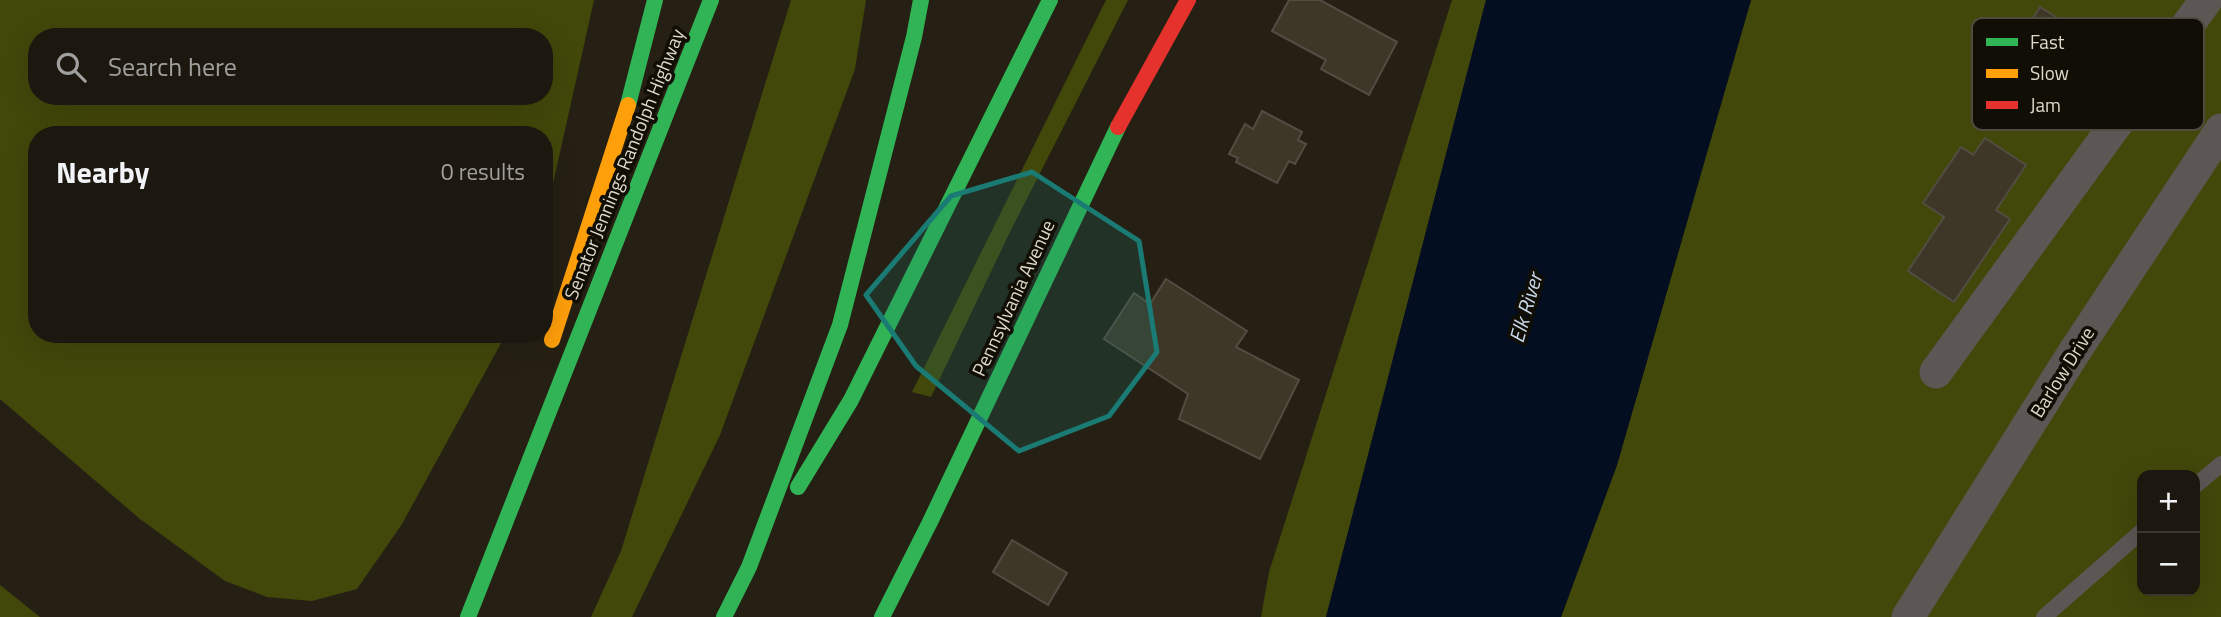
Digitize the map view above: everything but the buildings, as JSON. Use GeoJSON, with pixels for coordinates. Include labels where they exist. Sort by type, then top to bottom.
{"type":"FeatureCollection","features":[{"type":"Feature","properties":{"kind":"main road"},"geometry":{"type":"LineString","coordinates":[[553,336],[630,99],[655,0]]}},
{"type":"Feature","properties":{"kind":"main road","name":"Senator Jennings Randolph Highway"},"geometry":{"type":"LineString","coordinates":[[468,617],[711,0]]}},
{"type":"Feature","properties":{"kind":"main road"},"geometry":{"type":"LineString","coordinates":[[749,567],[840,325],[914,37],[921,0]]}},
{"type":"Feature","properties":{"kind":"main road"},"geometry":{"type":"LineString","coordinates":[[724,617],[749,567],[851,400],[1050,0]]}},
{"type":"Feature","properties":{"kind":"main road","name":"Pennsylvania Avenue"},"geometry":{"type":"LineString","coordinates":[[882,617],[936,510],[1118,128],[1188,0]]}},
{"type":"Feature","properties":{"kind":"main road"},"geometry":{"type":"LineString","coordinates":[[548,351],[551,343]]}},
{"type":"Feature","properties":{"kind":"main road"},"geometry":{"type":"LineString","coordinates":[[462,617],[514,458]]}},
{"type":"Feature","properties":{"kind":"street"},"geometry":{"type":"LineString","coordinates":[[2193,18],[2206,0]]}},
{"type":"Feature","properties":{"kind":"street"},"geometry":{"type":"LineString","coordinates":[[1936,372],[2112,130]]}},
{"type":"Feature","properties":{"kind":"street","name":"Barlow Drive"},"geometry":{"type":"LineString","coordinates":[[1908,617],[2073,354],[2221,130]]}},
{"type":"Feature","properties":{"kind":"lane"},"geometry":{"type":"LineString","coordinates":[[2200,482],[2221,464]]}},
{"type":"Feature","properties":{"kind":"lane"},"geometry":{"type":"LineString","coordinates":[[2044,617],[2140,533]]}},
{"type":"Feature","properties":{"kind":"highlighted area"},"geometry":{"type":"Polygon","coordinates":[[[1032,172],[1139,241],[1157,352],[1109,416],[1019,451],[916,366],[866,295],[951,196],[1032,172]]]}},
{"type":"Feature","properties":{"kind":"green space"},"geometry":{"type":"Polygon","coordinates":[[[0,0],[594,0],[553,184],[553,126],[28,126],[28,343],[501,343],[402,524],[357,589],[312,601],[267,597],[225,581],[140,519],[0,399],[0,0]]]}},
{"type":"Feature","properties":{"kind":"green space"},"geometry":{"type":"Polygon","coordinates":[[[791,0],[866,0],[855,69],[720,435],[632,617],[591,617],[621,551],[791,0]]]}},
{"type":"Feature","properties":{"kind":"green space"},"geometry":{"type":"Polygon","coordinates":[[[1106,0],[1128,0],[1009,234],[931,397],[912,392],[1106,0]]]}},
{"type":"Feature","properties":{"kind":"green space"},"geometry":{"type":"Polygon","coordinates":[[[1452,0],[1486,0],[1326,617],[1261,617],[1269,572],[1452,0]]]}},
{"type":"Feature","properties":{"kind":"green space"},"geometry":{"type":"Polygon","coordinates":[[[1751,0],[2221,0],[2221,617],[1561,617],[1617,465],[1751,0]]]}},
{"type":"Feature","properties":{"kind":"green space"},"geometry":{"type":"Polygon","coordinates":[[[0,585],[40,617],[0,617],[0,585]]]}},
{"type":"Feature","properties":{"kind":"water","name":"Elk River"},"geometry":{"type":"Polygon","coordinates":[[[1486,0],[1751,0],[1617,465],[1561,617],[1326,617],[1486,0]]]}},
{"type":"Feature","properties":{"kind":"traffic: fast"},"geometry":{"type":"LineString","coordinates":[[628,105],[655,0]]}},
{"type":"Feature","properties":{"kind":"traffic: fast"},"geometry":{"type":"LineString","coordinates":[[468,617],[711,0]]}},
{"type":"Feature","properties":{"kind":"traffic: fast"},"geometry":{"type":"LineString","coordinates":[[724,617],[749,567],[840,325],[914,37],[921,0]]}},
{"type":"Feature","properties":{"kind":"traffic: fast"},"geometry":{"type":"LineString","coordinates":[[798,487],[851,400],[1050,0]]}},
{"type":"Feature","properties":{"kind":"traffic: fast"},"geometry":{"type":"LineString","coordinates":[[882,617],[1118,127]]}},
{"type":"Feature","properties":{"kind":"traffic: slow"},"geometry":{"type":"LineString","coordinates":[[553,337],[628,105]]}},
{"type":"Feature","properties":{"kind":"traffic: jam"},"geometry":{"type":"LineString","coordinates":[[1118,127],[1188,0]]}}]}
